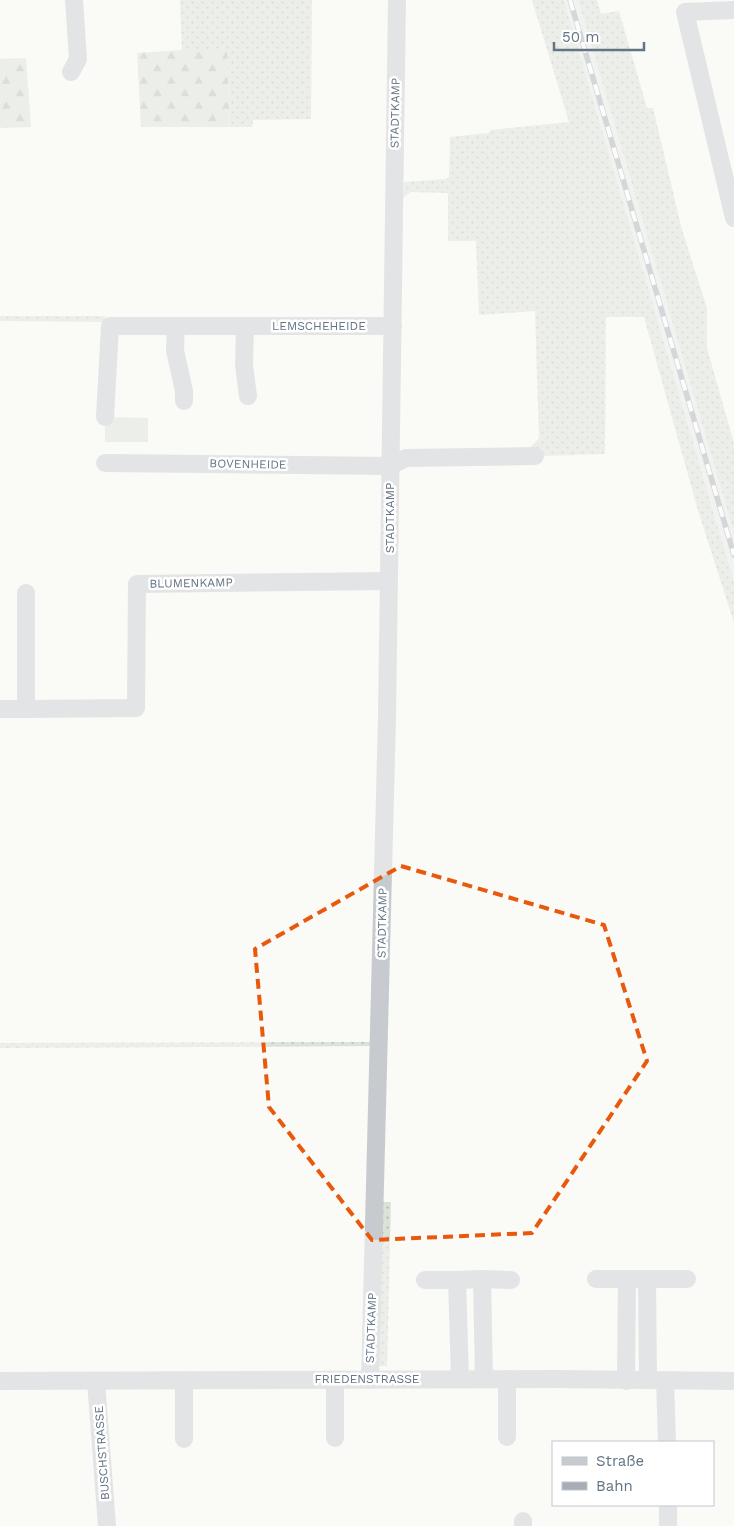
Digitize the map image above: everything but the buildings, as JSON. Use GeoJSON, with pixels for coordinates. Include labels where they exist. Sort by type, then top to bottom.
{"type":"FeatureCollection","features":[{"type":"Feature","properties":{"kind":"street"},"geometry":{"type":"LineString","coordinates":[[71,72],[78,59],[74,0]]}},
{"type":"Feature","properties":{"kind":"street","name":"STADTKAMP"},"geometry":{"type":"LineString","coordinates":[[370,1380],[389,581],[397,0]]}},
{"type":"Feature","properties":{"kind":"street"},"geometry":{"type":"LineString","coordinates":[[734,10],[685,12],[734,218]]}},
{"type":"Feature","properties":{"kind":"street","name":"LEMSCHEHEIDE"},"geometry":{"type":"LineString","coordinates":[[105,417],[110,326],[393,326]]}},
{"type":"Feature","properties":{"kind":"street"},"geometry":{"type":"LineString","coordinates":[[176,326],[175,350],[184,391],[184,401]]}},
{"type":"Feature","properties":{"kind":"street"},"geometry":{"type":"LineString","coordinates":[[245,326],[244,365],[248,396]]}},
{"type":"Feature","properties":{"kind":"street","name":"STADTKAMP"},"geometry":{"type":"LineString","coordinates":[[390,466],[406,458],[535,456]]}},
{"type":"Feature","properties":{"kind":"street","name":"BOVENHEIDE"},"geometry":{"type":"LineString","coordinates":[[106,463],[390,466]]}},
{"type":"Feature","properties":{"kind":"street","name":"BLUMENKAMP"},"geometry":{"type":"LineString","coordinates":[[0,709],[136,708],[137,584],[389,581]]}},
{"type":"Feature","properties":{"kind":"street"},"geometry":{"type":"LineString","coordinates":[[26,594],[26,709]]}},
{"type":"Feature","properties":{"kind":"street"},"geometry":{"type":"LineString","coordinates":[[482,1279],[484,1379]]}},
{"type":"Feature","properties":{"kind":"street"},"geometry":{"type":"LineString","coordinates":[[596,1279],[687,1279]]}},
{"type":"Feature","properties":{"kind":"street"},"geometry":{"type":"LineString","coordinates":[[626,1380],[627,1279]]}},
{"type":"Feature","properties":{"kind":"street"},"geometry":{"type":"LineString","coordinates":[[648,1279],[648,1380]]}},
{"type":"Feature","properties":{"kind":"street"},"geometry":{"type":"LineString","coordinates":[[426,1280],[511,1280]]}},
{"type":"Feature","properties":{"kind":"street"},"geometry":{"type":"LineString","coordinates":[[457,1280],[460,1379]]}},
{"type":"Feature","properties":{"kind":"street"},"geometry":{"type":"LineString","coordinates":[[507,1379],[508,1437]]}},
{"type":"Feature","properties":{"kind":"street","name":"FRIEDENSTRASSE"},"geometry":{"type":"LineString","coordinates":[[0,1381],[507,1379],[734,1381]]}},
{"type":"Feature","properties":{"kind":"street"},"geometry":{"type":"LineString","coordinates":[[184,1380],[184,1439]]}},
{"type":"Feature","properties":{"kind":"street"},"geometry":{"type":"LineString","coordinates":[[335,1380],[335,1438]]}},
{"type":"Feature","properties":{"kind":"street"},"geometry":{"type":"LineString","coordinates":[[665,1380],[667,1441]]}},
{"type":"Feature","properties":{"kind":"street","name":"BUSCHSTRASSE"},"geometry":{"type":"LineString","coordinates":[[96,1381],[107,1526]]}},
{"type":"Feature","properties":{"kind":"street"},"geometry":{"type":"LineString","coordinates":[[668,1506],[668,1526]]}},
{"type":"Feature","properties":{"kind":"highlighted area"},"geometry":{"type":"Polygon","coordinates":[[[401,866],[604,925],[647,1061],[532,1233],[372,1240],[269,1107],[255,949],[401,866]]]}},
{"type":"Feature","properties":{"kind":"shaded area"},"geometry":{"type":"Polygon","coordinates":[[[564,0],[578,0],[734,533],[734,582],[564,0]]]}},
{"type":"Feature","properties":{"kind":"green space"},"geometry":{"type":"Polygon","coordinates":[[[180,0],[312,0],[311,119],[253,120],[252,127],[230,127],[227,50],[182,50],[180,0]]]}},
{"type":"Feature","properties":{"kind":"green space"},"geometry":{"type":"Polygon","coordinates":[[[532,0],[564,0],[734,582],[734,623],[697,507],[644,317],[606,317],[605,454],[543,456],[542,451],[527,451],[539,438],[535,311],[479,315],[476,241],[448,241],[448,193],[411,192],[403,198],[404,182],[446,179],[449,177],[450,137],[489,133],[490,130],[569,122],[532,0]]]}},
{"type":"Feature","properties":{"kind":"green space"},"geometry":{"type":"Polygon","coordinates":[[[578,0],[597,0],[601,14],[619,11],[647,108],[653,108],[682,230],[707,308],[707,348],[734,443],[734,533],[578,0]]]}},
{"type":"Feature","properties":{"kind":"green space"},"geometry":{"type":"Polygon","coordinates":[[[227,50],[230,127],[141,127],[137,53],[227,50]]]}},
{"type":"Feature","properties":{"kind":"green space"},"geometry":{"type":"Polygon","coordinates":[[[26,58],[31,127],[0,128],[0,59],[26,58]]]}},
{"type":"Feature","properties":{"kind":"green space"},"geometry":{"type":"Polygon","coordinates":[[[0,316],[105,316],[105,322],[0,321],[0,316]]]}},
{"type":"Feature","properties":{"kind":"green space"},"geometry":{"type":"Polygon","coordinates":[[[105,417],[148,418],[148,442],[105,442],[105,417]]]}},
{"type":"Feature","properties":{"kind":"green space"},"geometry":{"type":"Polygon","coordinates":[[[373,1042],[373,1046],[0,1048],[0,1043],[373,1042]]]}},
{"type":"Feature","properties":{"kind":"green space"},"geometry":{"type":"Polygon","coordinates":[[[380,1202],[391,1202],[387,1366],[377,1366],[380,1202]]]}},
{"type":"Feature","properties":{"kind":"railway"},"geometry":{"type":"LineString","coordinates":[[570,0],[734,555]]}}]}
